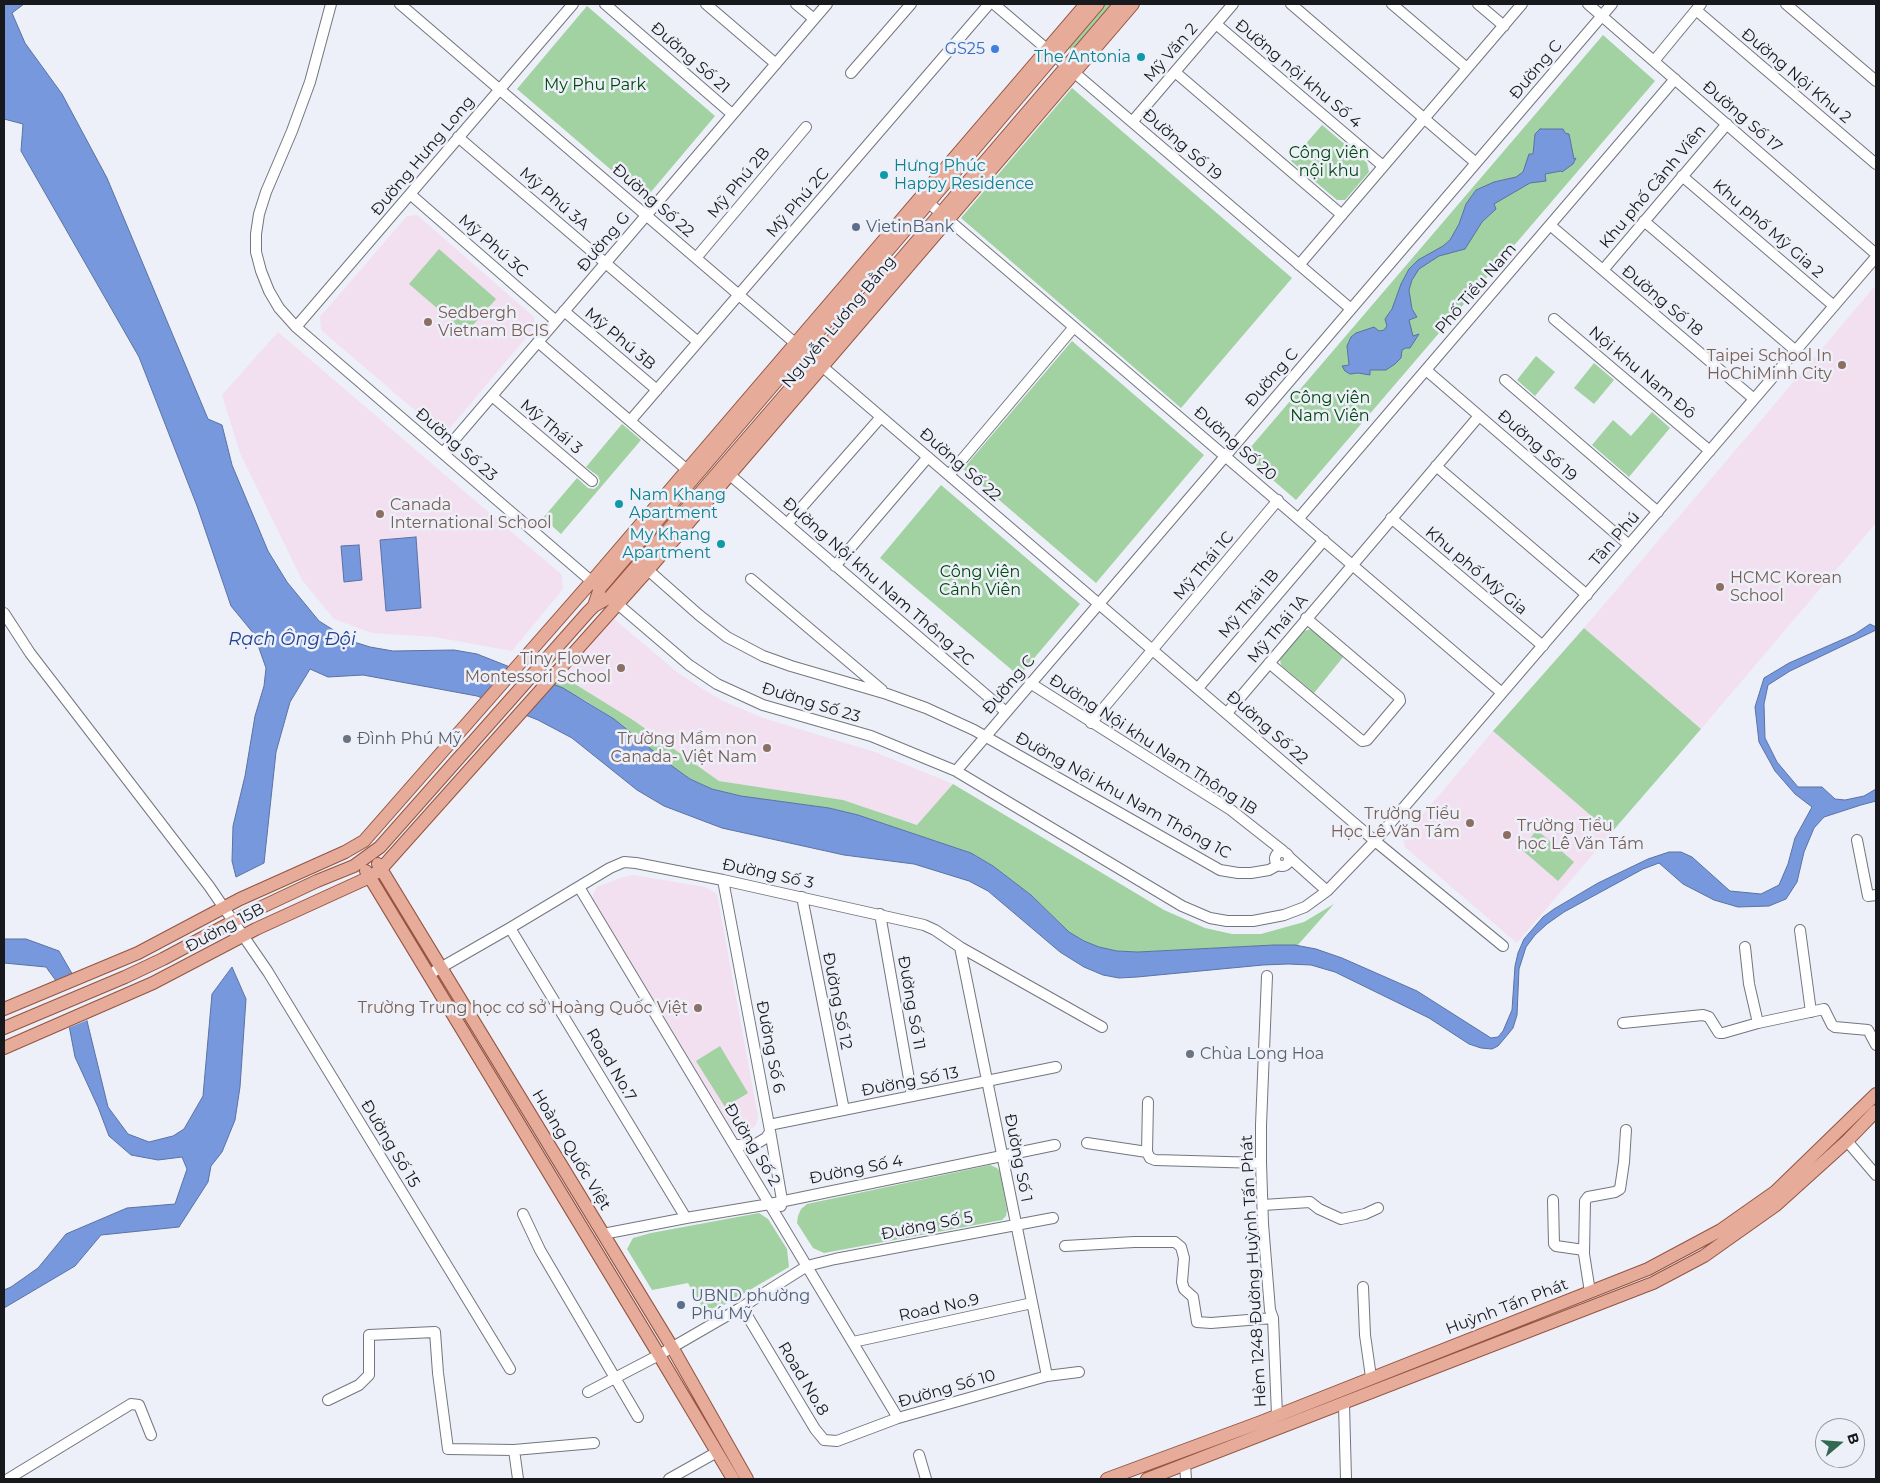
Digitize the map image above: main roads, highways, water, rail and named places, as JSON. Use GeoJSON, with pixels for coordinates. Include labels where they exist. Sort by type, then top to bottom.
{"type":"FeatureCollection","features":[{"type":"Feature","properties":{"kind":"main road","name":"Nguyễn Lương Bằng"},"geometry":{"type":"LineString","coordinates":[[1051,52],[1086,4]]}},
{"type":"Feature","properties":{"kind":"main road","name":"Nguyễn Lương Bằng"},"geometry":{"type":"LineString","coordinates":[[364,841],[542,637],[596,585],[1051,52],[1098,4]]}},
{"type":"Feature","properties":{"kind":"main road","name":"Nguyễn Lương Bằng"},"geometry":{"type":"LineString","coordinates":[[1071,69],[1120,4]]}},
{"type":"Feature","properties":{"kind":"main road","name":"Nguyễn Lương Bằng"},"geometry":{"type":"LineString","coordinates":[[381,869],[568,660],[614,601],[1071,69],[1133,4]]}},
{"type":"Feature","properties":{"kind":"main road","name":"Nguyễn Lương Bằng"},"geometry":{"type":"LineString","coordinates":[[372,854],[388,839],[594,606],[614,601],[648,570],[730,476],[819,363]]}},
{"type":"Feature","properties":{"kind":"main road","name":"Nguyễn Lương Bằng"},"geometry":{"type":"LineString","coordinates":[[594,606],[596,585]]}},
{"type":"Feature","properties":{"kind":"main road","name":"Đường 15B"},"geometry":{"type":"LineString","coordinates":[[4,1010],[138,953],[257,890],[353,848],[364,841]]}},
{"type":"Feature","properties":{"kind":"main road","name":"Hoàng Quốc Việt"},"geometry":{"type":"LineString","coordinates":[[364,841],[672,1347],[747,1479]]}},
{"type":"Feature","properties":{"kind":"main road","name":"Hoàng Quốc Việt"},"geometry":{"type":"LineString","coordinates":[[353,848],[733,1479]]}},
{"type":"Feature","properties":{"kind":"main road","name":"Đường 15B"},"geometry":{"type":"LineString","coordinates":[[4,1028],[169,956],[233,921],[361,862],[372,854]]}},
{"type":"Feature","properties":{"kind":"main road","name":"Đường 15B"},"geometry":{"type":"LineString","coordinates":[[4,1048],[153,983],[243,936],[370,877],[381,869]]}},
{"type":"Feature","properties":{"kind":"main road","name":"Huỳnh Tấn Phát"},"geometry":{"type":"LineString","coordinates":[[1107,1479],[1277,1415],[1648,1269],[1720,1230],[1775,1192],[1876,1094]]}},
{"type":"Feature","properties":{"kind":"main road","name":"Huỳnh Tấn Phát"},"geometry":{"type":"LineString","coordinates":[[1146,1479],[1653,1283],[1704,1256],[1776,1205],[1847,1141],[1876,1111]]}},
{"type":"Feature","properties":{"kind":"main road"},"geometry":{"type":"LineString","coordinates":[[1838,1131],[1847,1141]]}},
{"type":"Feature","properties":{"kind":"main road"},"geometry":{"type":"LineString","coordinates":[[1474,1337],[1479,1350]]}},
{"type":"Feature","properties":{"kind":"main road"},"geometry":{"type":"LineString","coordinates":[[1277,1415],[1279,1428]]}},
{"type":"Feature","properties":{"kind":"water","name":"Rạch Ông Đội"},"geometry":{"type":"Polygon","coordinates":[[[4,4],[24,4],[12,13],[25,43],[62,94],[107,178],[208,419],[222,425],[232,465],[268,551],[287,582],[319,621],[351,641],[393,651],[454,650],[477,654],[563,688],[614,719],[690,779],[712,789],[741,796],[829,808],[858,815],[971,853],[993,866],[1031,895],[1069,932],[1099,947],[1117,951],[1138,952],[1274,945],[1295,945],[1316,949],[1342,958],[1417,991],[1491,1038],[1498,1037],[1503,1031],[1512,1010],[1515,966],[1524,939],[1543,917],[1598,883],[1648,859],[1669,852],[1681,852],[1692,857],[1730,891],[1761,894],[1779,885],[1788,864],[1795,838],[1812,807],[1795,794],[1775,771],[1759,742],[1755,707],[1764,678],[1789,663],[1855,634],[1870,624],[1876,627],[1876,630],[1790,671],[1768,685],[1764,704],[1765,738],[1777,762],[1798,787],[1822,787],[1835,799],[1845,800],[1864,796],[1876,789],[1876,801],[1824,817],[1814,828],[1804,852],[1797,882],[1786,899],[1769,906],[1738,907],[1714,900],[1683,884],[1659,863],[1643,869],[1564,912],[1535,935],[1526,947],[1519,969],[1517,1015],[1513,1028],[1498,1046],[1492,1049],[1469,1044],[1429,1018],[1335,972],[1311,965],[1263,965],[1119,978],[1103,975],[1084,967],[1060,952],[988,891],[969,881],[914,864],[844,855],[722,828],[664,806],[637,790],[572,738],[538,720],[477,696],[363,675],[328,677],[310,669],[290,702],[276,752],[264,863],[236,877],[232,861],[233,826],[245,776],[255,716],[264,686],[266,668],[254,634],[231,606],[197,506],[139,357],[21,151],[23,124],[4,119],[4,4]]]}},
{"type":"Feature","properties":{"kind":"water"},"geometry":{"type":"Polygon","coordinates":[[[1540,129],[1563,129],[1565,133],[1569,134],[1574,159],[1576,158],[1573,164],[1562,172],[1545,174],[1546,181],[1530,183],[1494,204],[1496,209],[1482,222],[1465,249],[1439,256],[1419,269],[1412,280],[1409,290],[1412,309],[1417,317],[1409,320],[1413,336],[1419,334],[1410,348],[1402,350],[1401,358],[1395,364],[1386,370],[1370,370],[1370,375],[1350,374],[1345,371],[1342,366],[1349,365],[1347,346],[1351,337],[1356,333],[1374,327],[1379,331],[1384,330],[1387,326],[1385,319],[1392,309],[1409,269],[1418,260],[1450,240],[1459,224],[1466,204],[1476,190],[1494,182],[1516,177],[1523,172],[1529,154],[1533,154],[1535,134],[1540,129]]]}},
{"type":"Feature","properties":{"kind":"water"},"geometry":{"type":"Polygon","coordinates":[[[416,537],[421,608],[386,611],[380,540],[416,537]]]}},
{"type":"Feature","properties":{"kind":"water"},"geometry":{"type":"Polygon","coordinates":[[[359,545],[362,580],[344,582],[341,546],[359,545]]]}},
{"type":"Feature","properties":{"kind":"water"},"geometry":{"type":"Polygon","coordinates":[[[4,939],[26,939],[59,951],[78,984],[108,1107],[128,1134],[149,1142],[173,1136],[184,1129],[203,1096],[212,994],[232,967],[246,999],[240,1087],[235,1120],[222,1152],[211,1166],[208,1182],[179,1227],[101,1235],[75,1266],[4,1308],[4,1290],[38,1268],[66,1234],[127,1208],[175,1204],[187,1169],[182,1157],[158,1160],[131,1155],[109,1136],[75,1057],[62,989],[46,967],[4,963],[4,939]]]}},
{"type":"Feature","properties":{"kind":"place","name":"GS25"},"geometry":{"type":"Point","coordinates":[995,49]}},
{"type":"Feature","properties":{"kind":"place","name":"The Antonia"},"geometry":{"type":"Point","coordinates":[1141,57]}},
{"type":"Feature","properties":{"kind":"place","name":"Hưng Phúc Happy Residence"},"geometry":{"type":"Point","coordinates":[884,175]}},
{"type":"Feature","properties":{"kind":"place","name":"VietinBank"},"geometry":{"type":"Point","coordinates":[856,227]}},
{"type":"Feature","properties":{"kind":"place","name":"Sedbergh Vietnam BCIS"},"geometry":{"type":"Point","coordinates":[428,322]}},
{"type":"Feature","properties":{"kind":"place","name":"Taipei School In HoChiMinh City"},"geometry":{"type":"Point","coordinates":[1842,365]}},
{"type":"Feature","properties":{"kind":"place","name":"Nam Khang Apartment"},"geometry":{"type":"Point","coordinates":[619,504]}},
{"type":"Feature","properties":{"kind":"place","name":"Canada International School"},"geometry":{"type":"Point","coordinates":[380,514]}},
{"type":"Feature","properties":{"kind":"place","name":"My Khang Apartment"},"geometry":{"type":"Point","coordinates":[721,544]}},
{"type":"Feature","properties":{"kind":"place","name":"HCMC Korean School"},"geometry":{"type":"Point","coordinates":[1720,587]}},
{"type":"Feature","properties":{"kind":"place","name":"Tiny Flower Montessori School"},"geometry":{"type":"Point","coordinates":[621,668]}},
{"type":"Feature","properties":{"kind":"place","name":"Đình Phú Mỹ"},"geometry":{"type":"Point","coordinates":[347,739]}},
{"type":"Feature","properties":{"kind":"place","name":"Trường Mầm non Canada- Việt Nam"},"geometry":{"type":"Point","coordinates":[767,748]}},
{"type":"Feature","properties":{"kind":"place","name":"Trường Tiểu Học Lê Văn Tám"},"geometry":{"type":"Point","coordinates":[1470,823]}},
{"type":"Feature","properties":{"kind":"place","name":"Trường Tiểu học Lê Văn Tám"},"geometry":{"type":"Point","coordinates":[1507,835]}},
{"type":"Feature","properties":{"kind":"place","name":"Trường Trung học cơ sở Hoàng Quốc Việt"},"geometry":{"type":"Point","coordinates":[698,1008]}},
{"type":"Feature","properties":{"kind":"place","name":"Chùa Long Hoa"},"geometry":{"type":"Point","coordinates":[1190,1054]}},
{"type":"Feature","properties":{"kind":"place","name":"UBND phường Phú Mỹ"},"geometry":{"type":"Point","coordinates":[681,1305]}},
{"type":"Feature","properties":{"kind":"park label","name":"My Phu Park"},"geometry":{"type":"Point","coordinates":[595,85]}},
{"type":"Feature","properties":{"kind":"park label","name":"Công viên nội khu"},"geometry":{"type":"Point","coordinates":[1329,162]}},
{"type":"Feature","properties":{"kind":"park label","name":"Công viên Nam Viên"},"geometry":{"type":"Point","coordinates":[1330,407]}},
{"type":"Feature","properties":{"kind":"park label","name":"Công viên Cảnh Viên"},"geometry":{"type":"Point","coordinates":[980,581]}}]}
